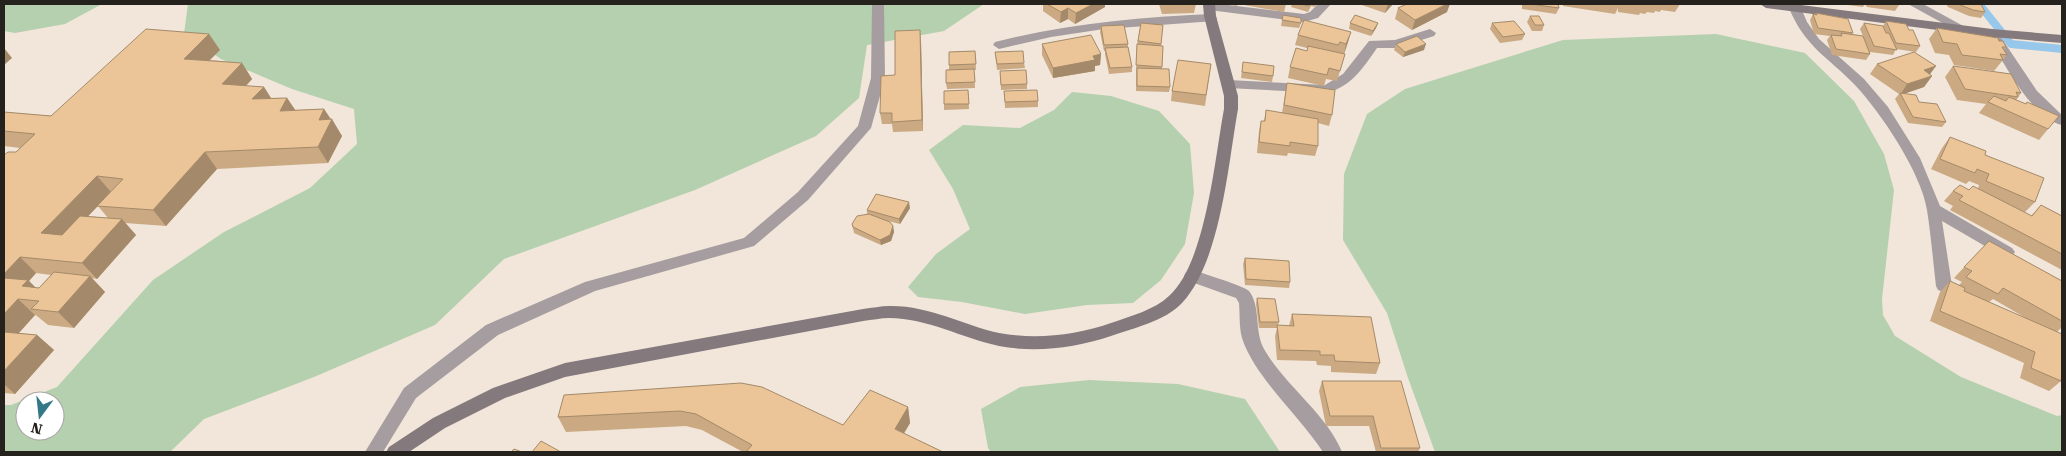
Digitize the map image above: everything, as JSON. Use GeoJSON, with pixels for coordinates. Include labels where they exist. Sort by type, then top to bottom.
{"type":"FeatureCollection","features":[{"type":"Feature","properties":{"kind":"street"},"geometry":{"type":"LineString","coordinates":[[374,452],[410,393],[492,330],[591,286],[749,242],[803,196],[864,128],[878,78],[878,4]]}},
{"type":"Feature","properties":{"kind":"street"},"geometry":{"type":"LineString","coordinates":[[1000,46],[1074,30],[1140,22],[1210,9],[1304,18],[1314,15],[1325,4]]}},
{"type":"Feature","properties":{"kind":"street"},"geometry":{"type":"LineString","coordinates":[[1766,4],[1992,33],[2062,39]]}},
{"type":"Feature","properties":{"kind":"street"},"geometry":{"type":"LineString","coordinates":[[1914,4],[1961,28]]}},
{"type":"Feature","properties":{"kind":"street"},"geometry":{"type":"LineString","coordinates":[[1796,8],[1811,40],[1858,80],[1893,124],[1927,187],[1934,210],[1934,224],[1944,286]]}},
{"type":"Feature","properties":{"kind":"street"},"geometry":{"type":"LineString","coordinates":[[395,452],[440,423],[499,393],[565,370],[863,315],[890,312],[915,316],[1001,339],[1043,342],[1105,332],[1160,310],[1177,298],[1192,276],[1207,236],[1231,109],[1228,84],[1210,9]]}},
{"type":"Feature","properties":{"kind":"street"},"geometry":{"type":"LineString","coordinates":[[1228,84],[1326,89],[1335,87],[1345,78],[1373,44],[1396,44],[1430,33]]}},
{"type":"Feature","properties":{"kind":"street"},"geometry":{"type":"LineString","coordinates":[[1992,33],[2036,100],[2053,116],[2062,121]]}},
{"type":"Feature","properties":{"kind":"street"},"geometry":{"type":"LineString","coordinates":[[1934,210],[2018,258]]}},
{"type":"Feature","properties":{"kind":"street"},"geometry":{"type":"LineString","coordinates":[[1192,276],[1242,294],[1247,302],[1250,337],[1259,355],[1278,382],[1318,429],[1333,452]]}},
{"type":"Feature","properties":{"kind":"green space"},"geometry":{"type":"Polygon","coordinates":[[[4,4],[102,4],[65,24],[15,33],[4,31],[4,4]]]}},
{"type":"Feature","properties":{"kind":"green space"},"geometry":{"type":"Polygon","coordinates":[[[188,4],[984,4],[944,31],[867,45],[859,98],[816,136],[695,190],[504,259],[435,325],[314,377],[204,419],[170,452],[4,452],[4,405],[15,403],[15,441],[65,441],[65,391],[47,391],[57,387],[153,280],[224,232],[310,188],[357,144],[354,109],[292,89],[221,59],[184,34],[188,4]]]}},
{"type":"Feature","properties":{"kind":"green space"},"geometry":{"type":"Polygon","coordinates":[[[1716,34],[1805,53],[1854,101],[1884,154],[1894,190],[1882,299],[1883,315],[1895,336],[1961,377],[2057,416],[2062,415],[2062,452],[1435,452],[1387,313],[1343,240],[1344,174],[1367,114],[1405,89],[1563,40],[1716,34]]]}},
{"type":"Feature","properties":{"kind":"green space"},"geometry":{"type":"Polygon","coordinates":[[[1072,92],[1111,96],[1159,111],[1190,144],[1194,193],[1185,244],[1161,280],[1133,303],[1087,305],[1025,314],[962,302],[918,297],[908,287],[936,254],[970,229],[953,189],[929,150],[963,125],[1020,128],[1054,110],[1072,92]]]}},
{"type":"Feature","properties":{"kind":"green space"},"geometry":{"type":"Polygon","coordinates":[[[1089,380],[1178,384],[1245,399],[1280,452],[991,452],[988,448],[981,409],[1020,387],[1089,380]]]}},
{"type":"Feature","properties":{"kind":"building"},"geometry":{"type":"Polygon","coordinates":[[[1047,4],[1093,4],[1076,13],[1068,8],[1061,12],[1047,4]]]}},
{"type":"Feature","properties":{"kind":"building"},"geometry":{"type":"Polygon","coordinates":[[[1407,4],[1447,4],[1415,20],[1398,8],[1407,4]]]}},
{"type":"Feature","properties":{"kind":"building"},"geometry":{"type":"Polygon","coordinates":[[[1530,4],[1558,4],[1559,8],[1530,4]]]}},
{"type":"Feature","properties":{"kind":"building"},"geometry":{"type":"Polygon","coordinates":[[[1958,4],[1981,4],[1985,12],[1973,10],[1958,4]]]}},
{"type":"Feature","properties":{"kind":"building"},"geometry":{"type":"Polygon","coordinates":[[[1816,13],[1848,19],[1853,33],[1818,28],[1813,14],[1817,15],[1816,13]]]}},
{"type":"Feature","properties":{"kind":"building"},"geometry":{"type":"Polygon","coordinates":[[[1283,15],[1301,18],[1301,23],[1282,20],[1283,15]]]}},
{"type":"Feature","properties":{"kind":"building"},"geometry":{"type":"Polygon","coordinates":[[[1355,15],[1378,23],[1373,31],[1350,23],[1355,15]]]}},
{"type":"Feature","properties":{"kind":"building"},"geometry":{"type":"Polygon","coordinates":[[[1530,16],[1539,16],[1544,25],[1535,25],[1530,16]]]}},
{"type":"Feature","properties":{"kind":"building"},"geometry":{"type":"Polygon","coordinates":[[[1304,20],[1351,32],[1346,44],[1340,42],[1338,45],[1298,35],[1304,20]]]}},
{"type":"Feature","properties":{"kind":"building"},"geometry":{"type":"Polygon","coordinates":[[[1514,21],[1525,34],[1503,37],[1492,23],[1514,21]]]}},
{"type":"Feature","properties":{"kind":"building"},"geometry":{"type":"Polygon","coordinates":[[[1886,21],[1906,24],[1909,30],[1913,30],[1920,46],[1896,43],[1886,21]]]}},
{"type":"Feature","properties":{"kind":"building"},"geometry":{"type":"Polygon","coordinates":[[[1141,23],[1163,25],[1161,44],[1138,41],[1141,23]]]}},
{"type":"Feature","properties":{"kind":"building"},"geometry":{"type":"Polygon","coordinates":[[[1864,23],[1883,26],[1886,33],[1889,33],[1897,50],[1874,46],[1864,23]]]}},
{"type":"Feature","properties":{"kind":"building"},"geometry":{"type":"Polygon","coordinates":[[[1124,25],[1128,44],[1104,45],[1101,26],[1124,25]]]}},
{"type":"Feature","properties":{"kind":"building"},"geometry":{"type":"Polygon","coordinates":[[[1937,28],[1998,38],[1999,41],[2003,41],[2006,47],[2002,47],[2007,55],[2000,54],[2003,60],[1962,55],[1957,44],[1943,42],[1937,28]]]}},
{"type":"Feature","properties":{"kind":"building"},"geometry":{"type":"Polygon","coordinates":[[[146,29],[209,34],[184,59],[242,63],[222,84],[264,87],[252,99],[287,98],[280,111],[324,109],[319,120],[332,119],[318,147],[205,152],[153,210],[97,206],[123,179],[97,176],[41,233],[62,235],[80,216],[122,219],[82,263],[20,257],[4,274],[4,155],[8,152],[16,152],[35,134],[4,131],[4,112],[51,116],[146,29]]]}},
{"type":"Feature","properties":{"kind":"building"},"geometry":{"type":"Polygon","coordinates":[[[920,30],[922,120],[892,122],[892,113],[880,113],[881,76],[895,75],[895,31],[920,30]]]}},
{"type":"Feature","properties":{"kind":"building"},"geometry":{"type":"Polygon","coordinates":[[[1841,33],[1863,36],[1870,54],[1836,49],[1831,35],[1842,36],[1841,33]]]}},
{"type":"Feature","properties":{"kind":"building"},"geometry":{"type":"Polygon","coordinates":[[[1091,35],[1101,54],[1093,56],[1095,60],[1053,68],[1042,44],[1091,35]]]}},
{"type":"Feature","properties":{"kind":"building"},"geometry":{"type":"Polygon","coordinates":[[[1417,36],[1426,44],[1405,52],[1396,44],[1417,36]]]}},
{"type":"Feature","properties":{"kind":"building"},"geometry":{"type":"Polygon","coordinates":[[[1137,44],[1163,46],[1162,67],[1136,65],[1137,44]]]}},
{"type":"Feature","properties":{"kind":"building"},"geometry":{"type":"Polygon","coordinates":[[[1308,46],[1345,54],[1340,71],[1329,68],[1327,75],[1290,67],[1296,48],[1307,51],[1308,46]]]}},
{"type":"Feature","properties":{"kind":"building"},"geometry":{"type":"Polygon","coordinates":[[[1128,47],[1132,67],[1110,68],[1105,48],[1128,47]]]}},
{"type":"Feature","properties":{"kind":"building"},"geometry":{"type":"Polygon","coordinates":[[[975,51],[976,64],[949,65],[949,52],[975,51]]]}},
{"type":"Feature","properties":{"kind":"building"},"geometry":{"type":"Polygon","coordinates":[[[1023,51],[1024,63],[997,64],[995,52],[1023,51]]]}},
{"type":"Feature","properties":{"kind":"building"},"geometry":{"type":"Polygon","coordinates":[[[1914,52],[1936,66],[1924,70],[1932,76],[1907,84],[1877,64],[1914,52]]]}},
{"type":"Feature","properties":{"kind":"building"},"geometry":{"type":"Polygon","coordinates":[[[1178,60],[1211,64],[1206,95],[1172,91],[1178,60]]]}},
{"type":"Feature","properties":{"kind":"building"},"geometry":{"type":"Polygon","coordinates":[[[1243,62],[1274,66],[1273,76],[1242,72],[1243,62]]]}},
{"type":"Feature","properties":{"kind":"building"},"geometry":{"type":"Polygon","coordinates":[[[1953,66],[2011,74],[2021,93],[2016,92],[2018,97],[1965,89],[1953,66]]]}},
{"type":"Feature","properties":{"kind":"building"},"geometry":{"type":"Polygon","coordinates":[[[1137,68],[1169,69],[1170,87],[1137,86],[1137,68]]]}},
{"type":"Feature","properties":{"kind":"building"},"geometry":{"type":"Polygon","coordinates":[[[974,69],[975,82],[946,83],[946,70],[974,69]]]}},
{"type":"Feature","properties":{"kind":"building"},"geometry":{"type":"Polygon","coordinates":[[[1026,70],[1027,84],[1001,85],[1000,71],[1026,70]]]}},
{"type":"Feature","properties":{"kind":"building"},"geometry":{"type":"Polygon","coordinates":[[[1287,83],[1335,90],[1332,115],[1284,105],[1287,83]]]}},
{"type":"Feature","properties":{"kind":"building"},"geometry":{"type":"Polygon","coordinates":[[[968,90],[969,104],[944,104],[944,91],[968,90]]]}},
{"type":"Feature","properties":{"kind":"building"},"geometry":{"type":"Polygon","coordinates":[[[1037,90],[1038,101],[1005,102],[1004,91],[1037,90]]]}},
{"type":"Feature","properties":{"kind":"building"},"geometry":{"type":"Polygon","coordinates":[[[1900,93],[1916,95],[1919,102],[1937,104],[1946,122],[1913,117],[1900,93]]]}},
{"type":"Feature","properties":{"kind":"building"},"geometry":{"type":"Polygon","coordinates":[[[1994,96],[2006,101],[2009,97],[2026,104],[2027,102],[2059,116],[2048,129],[1988,102],[1994,96]]]}},
{"type":"Feature","properties":{"kind":"building"},"geometry":{"type":"Polygon","coordinates":[[[1266,110],[1318,119],[1318,146],[1290,142],[1290,146],[1259,142],[1261,121],[1265,121],[1266,110]]]}},
{"type":"Feature","properties":{"kind":"building"},"geometry":{"type":"Polygon","coordinates":[[[1950,137],[1986,151],[1985,155],[2044,178],[2035,202],[1986,181],[1989,174],[1977,169],[1975,173],[1940,159],[1950,137]]]}},
{"type":"Feature","properties":{"kind":"building"},"geometry":{"type":"Polygon","coordinates":[[[1960,185],[1969,190],[1973,186],[2032,216],[2041,205],[2062,216],[2062,254],[1959,200],[1963,196],[1953,191],[1960,185]]]}},
{"type":"Feature","properties":{"kind":"building"},"geometry":{"type":"Polygon","coordinates":[[[876,194],[909,202],[899,219],[867,210],[876,194]]]}},
{"type":"Feature","properties":{"kind":"building"},"geometry":{"type":"Polygon","coordinates":[[[869,214],[890,222],[893,226],[890,235],[880,240],[853,227],[852,224],[857,216],[869,214]]]}},
{"type":"Feature","properties":{"kind":"building"},"geometry":{"type":"Polygon","coordinates":[[[1989,241],[2062,281],[2062,321],[2003,288],[1998,294],[1966,277],[1972,271],[1964,267],[1989,241]]]}},
{"type":"Feature","properties":{"kind":"building"},"geometry":{"type":"Polygon","coordinates":[[[1245,258],[1289,261],[1290,282],[1246,279],[1245,258]]]}},
{"type":"Feature","properties":{"kind":"building"},"geometry":{"type":"Polygon","coordinates":[[[54,272],[90,276],[58,312],[31,309],[39,301],[18,299],[4,314],[4,278],[28,280],[22,286],[39,288],[54,272]]]}},
{"type":"Feature","properties":{"kind":"building"},"geometry":{"type":"Polygon","coordinates":[[[1950,281],[1965,288],[1964,291],[2062,334],[2061,381],[2031,368],[2035,352],[1940,311],[1950,281]]]}},
{"type":"Feature","properties":{"kind":"building"},"geometry":{"type":"Polygon","coordinates":[[[1257,298],[1275,299],[1279,322],[1260,322],[1257,298]]]}},
{"type":"Feature","properties":{"kind":"building"},"geometry":{"type":"Polygon","coordinates":[[[1292,314],[1371,317],[1380,363],[1335,361],[1334,355],[1320,355],[1320,351],[1280,350],[1277,325],[1294,326],[1292,314]]]}},
{"type":"Feature","properties":{"kind":"building"},"geometry":{"type":"Polygon","coordinates":[[[4,332],[37,335],[4,371],[4,332]]]}},
{"type":"Feature","properties":{"kind":"building"},"geometry":{"type":"Polygon","coordinates":[[[1322,381],[1401,381],[1420,448],[1381,448],[1373,416],[1330,416],[1322,381]]]}},
{"type":"Feature","properties":{"kind":"building"},"geometry":{"type":"Polygon","coordinates":[[[741,383],[762,387],[843,425],[870,390],[908,407],[895,429],[943,452],[746,452],[752,445],[696,414],[680,411],[558,417],[564,395],[741,383]]]}},
{"type":"Feature","properties":{"kind":"building"},"geometry":{"type":"Polygon","coordinates":[[[541,441],[561,452],[532,452],[541,441]]]}},
{"type":"Feature","properties":{"kind":"building"},"geometry":{"type":"Polygon","coordinates":[[[514,449],[522,452],[511,452],[514,449]]]}},
{"type":"Feature","properties":{"kind":"waterway"},"geometry":{"type":"LineString","coordinates":[[1979,4],[2011,44],[2062,49]]}}]}
